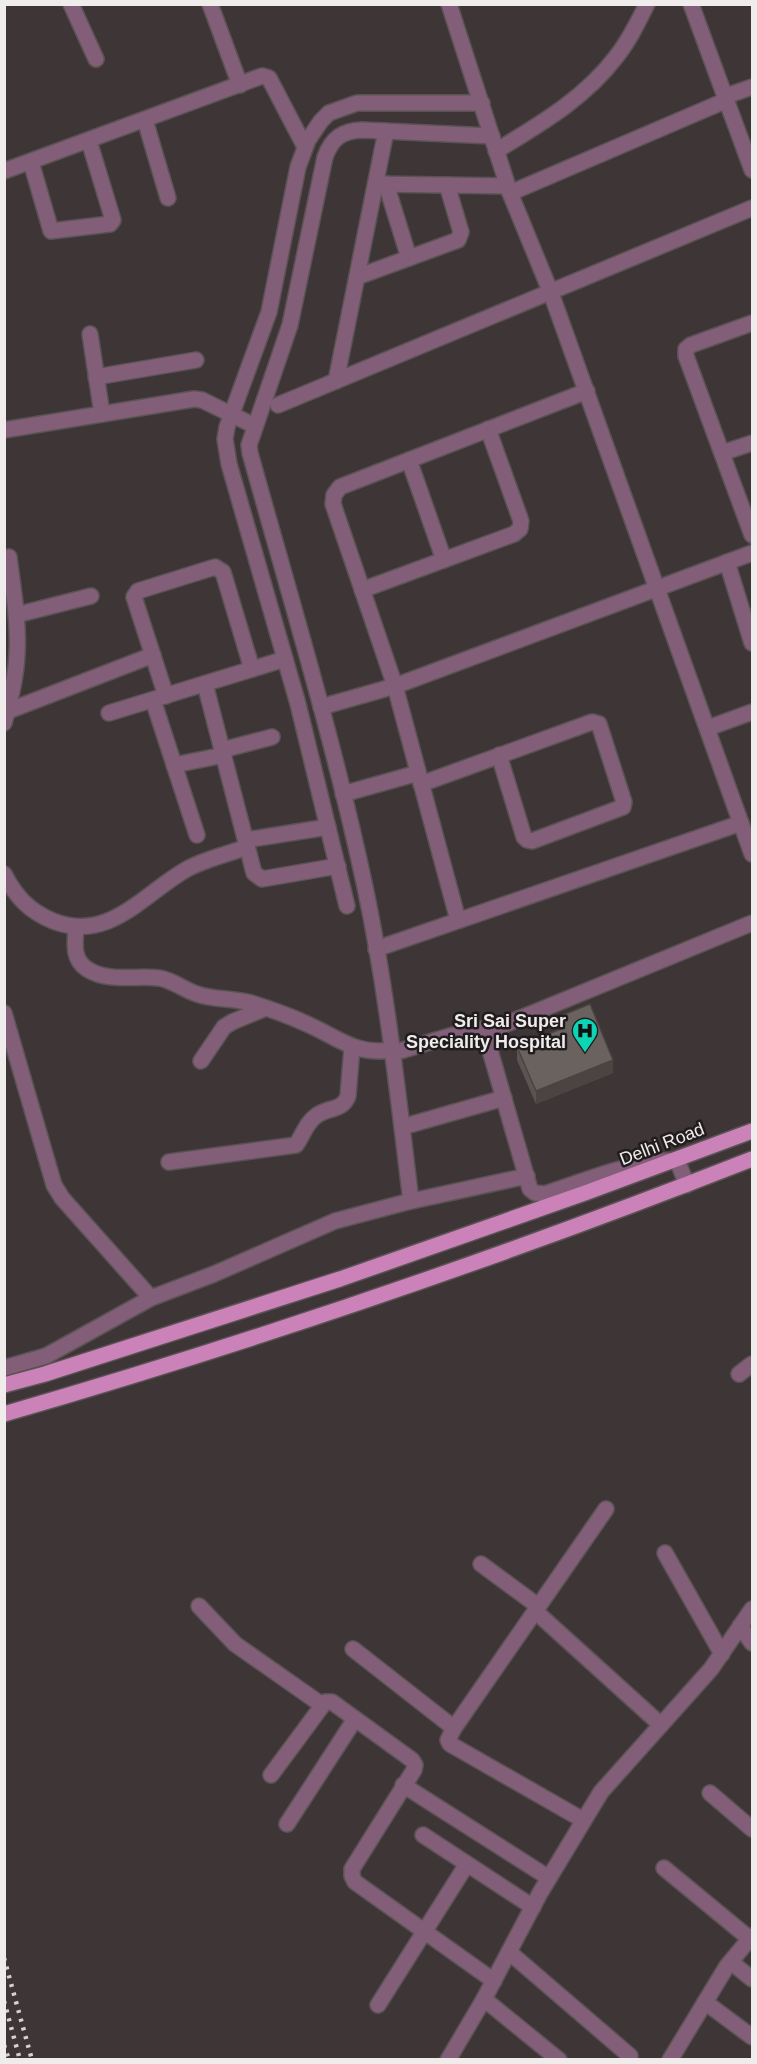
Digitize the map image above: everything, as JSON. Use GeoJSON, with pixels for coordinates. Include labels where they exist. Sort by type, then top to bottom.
{"type":"FeatureCollection","features":[{"type":"Feature","properties":{"kind":"main road","name":"Delhi Road"},"geometry":{"type":"LineString","coordinates":[[4,1385],[45,1374],[330,1282],[585,1193],[753,1131]]}},
{"type":"Feature","properties":{"kind":"main road"},"geometry":{"type":"LineString","coordinates":[[4,1414],[143,1374],[584,1224],[753,1159]]}},
{"type":"Feature","properties":{"kind":"street"},"geometry":{"type":"LineString","coordinates":[[70,4],[96,59]]}},
{"type":"Feature","properties":{"kind":"street"},"geometry":{"type":"LineString","coordinates":[[210,4],[240,85]]}},
{"type":"Feature","properties":{"kind":"street"},"geometry":{"type":"LineString","coordinates":[[449,4],[509,190],[551,293],[753,854]]}},
{"type":"Feature","properties":{"kind":"street"},"geometry":{"type":"LineString","coordinates":[[347,906],[328,827],[316,718],[285,659],[226,450],[225,438],[243,420],[290,325],[328,149],[334,140],[349,131],[489,127],[573,102],[617,56],[647,4]]}},
{"type":"Feature","properties":{"kind":"street"},"geometry":{"type":"LineString","coordinates":[[691,4],[753,170]]}},
{"type":"Feature","properties":{"kind":"street"},"geometry":{"type":"LineString","coordinates":[[4,171],[262,76],[269,78],[305,147]]}},
{"type":"Feature","properties":{"kind":"street"},"geometry":{"type":"LineString","coordinates":[[381,184],[447,185],[509,190],[753,87]]}},
{"type":"Feature","properties":{"kind":"street"},"geometry":{"type":"LineString","coordinates":[[411,1201],[402,1127],[387,1051],[376,949],[365,888],[343,794],[316,718],[243,420],[269,312],[298,167],[305,147],[321,121],[329,113],[357,103],[489,127]]}},
{"type":"Feature","properties":{"kind":"street"},"geometry":{"type":"LineString","coordinates":[[145,120],[168,198]]}},
{"type":"Feature","properties":{"kind":"street"},"geometry":{"type":"LineString","coordinates":[[336,381],[357,277],[381,184],[386,131]]}},
{"type":"Feature","properties":{"kind":"street"},"geometry":{"type":"LineString","coordinates":[[31,162],[51,231],[110,224],[113,220],[89,141]]}},
{"type":"Feature","properties":{"kind":"street"},"geometry":{"type":"LineString","coordinates":[[381,184],[409,258]]}},
{"type":"Feature","properties":{"kind":"street"},"geometry":{"type":"LineString","coordinates":[[357,277],[458,240],[461,232],[447,185]]}},
{"type":"Feature","properties":{"kind":"street"},"geometry":{"type":"LineString","coordinates":[[278,405],[753,208]]}},
{"type":"Feature","properties":{"kind":"street"},"geometry":{"type":"LineString","coordinates":[[753,323],[691,345],[686,356],[753,535]]}},
{"type":"Feature","properties":{"kind":"street"},"geometry":{"type":"LineString","coordinates":[[90,334],[102,414]]}},
{"type":"Feature","properties":{"kind":"street"},"geometry":{"type":"LineString","coordinates":[[96,377],[196,360]]}},
{"type":"Feature","properties":{"kind":"street"},"geometry":{"type":"LineString","coordinates":[[458,920],[395,686],[333,504],[334,495],[340,487],[587,391]]}},
{"type":"Feature","properties":{"kind":"street"},"geometry":{"type":"LineString","coordinates":[[4,430],[194,399],[202,400],[243,420]]}},
{"type":"Feature","properties":{"kind":"street"},"geometry":{"type":"LineString","coordinates":[[362,591],[514,534],[520,529],[521,521],[488,429]]}},
{"type":"Feature","properties":{"kind":"street"},"geometry":{"type":"LineString","coordinates":[[722,453],[753,442]]}},
{"type":"Feature","properties":{"kind":"street"},"geometry":{"type":"LineString","coordinates":[[409,460],[444,560]]}},
{"type":"Feature","properties":{"kind":"street"},"geometry":{"type":"LineString","coordinates":[[316,718],[395,686],[753,553]]}},
{"type":"Feature","properties":{"kind":"street"},"geometry":{"type":"LineString","coordinates":[[6,717],[17,655],[16,615],[9,557]]}},
{"type":"Feature","properties":{"kind":"street"},"geometry":{"type":"LineString","coordinates":[[727,562],[753,644]]}},
{"type":"Feature","properties":{"kind":"street"},"geometry":{"type":"LineString","coordinates":[[197,835],[174,765],[159,698],[153,656],[134,597],[135,593],[215,567],[223,572],[252,669]]}},
{"type":"Feature","properties":{"kind":"street"},"geometry":{"type":"LineString","coordinates":[[16,615],[91,596]]}},
{"type":"Feature","properties":{"kind":"street"},"geometry":{"type":"LineString","coordinates":[[6,717],[153,656]]}},
{"type":"Feature","properties":{"kind":"street"},"geometry":{"type":"LineString","coordinates":[[109,713],[285,659]]}},
{"type":"Feature","properties":{"kind":"street"},"geometry":{"type":"LineString","coordinates":[[205,684],[254,873],[262,879],[338,866]]}},
{"type":"Feature","properties":{"kind":"street"},"geometry":{"type":"LineString","coordinates":[[708,728],[753,712]]}},
{"type":"Feature","properties":{"kind":"street"},"geometry":{"type":"LineString","coordinates":[[343,794],[420,778],[500,755],[596,722],[599,724],[624,802],[623,807],[532,841],[527,840],[524,837],[500,755]]}},
{"type":"Feature","properties":{"kind":"street"},"geometry":{"type":"LineString","coordinates":[[174,765],[273,738]]}},
{"type":"Feature","properties":{"kind":"street"},"geometry":{"type":"LineString","coordinates":[[376,949],[741,823]]}},
{"type":"Feature","properties":{"kind":"street"},"geometry":{"type":"LineString","coordinates":[[4,874],[21,901],[32,910],[61,924],[89,927],[126,912],[185,870],[246,843],[328,827]]}},
{"type":"Feature","properties":{"kind":"street"},"geometry":{"type":"LineString","coordinates":[[76,927],[74,947],[76,955],[80,962],[95,973],[115,978],[159,978],[198,994],[243,1001],[266,1008],[306,1023],[352,1047],[387,1051],[467,1031],[499,1027],[753,923]]}},
{"type":"Feature","properties":{"kind":"street"},"geometry":{"type":"LineString","coordinates":[[201,1061],[224,1027],[266,1008]]}},
{"type":"Feature","properties":{"kind":"street"},"geometry":{"type":"LineString","coordinates":[[4,1013],[54,1185],[62,1198],[151,1298]]}},
{"type":"Feature","properties":{"kind":"street"},"geometry":{"type":"LineString","coordinates":[[499,1027],[489,1036],[491,1054],[530,1189],[534,1193],[545,1194],[631,1165],[651,1161],[677,1160],[687,1185]]}},
{"type":"Feature","properties":{"kind":"street"},"geometry":{"type":"LineString","coordinates":[[169,1162],[296,1145],[315,1116],[342,1106],[346,1102],[352,1047]]}},
{"type":"Feature","properties":{"kind":"street"},"geometry":{"type":"LineString","coordinates":[[402,1127],[504,1098]]}},
{"type":"Feature","properties":{"kind":"street"},"geometry":{"type":"LineString","coordinates":[[4,1368],[46,1356],[151,1298],[214,1274],[335,1221],[411,1201],[527,1176]]}},
{"type":"Feature","properties":{"kind":"street"},"geometry":{"type":"LineString","coordinates":[[739,1374],[753,1364]]}},
{"type":"Feature","properties":{"kind":"street"},"geometry":{"type":"LineString","coordinates":[[584,1820],[450,1744],[448,1740],[449,1735],[606,1509]]}},
{"type":"Feature","properties":{"kind":"street"},"geometry":{"type":"LineString","coordinates":[[665,1553],[722,1654]]}},
{"type":"Feature","properties":{"kind":"street"},"geometry":{"type":"LineString","coordinates":[[481,1564],[537,1609],[661,1725]]}},
{"type":"Feature","properties":{"kind":"street"},"geometry":{"type":"LineString","coordinates":[[199,1605],[235,1644],[322,1705]]}},
{"type":"Feature","properties":{"kind":"street"},"geometry":{"type":"LineString","coordinates":[[448,2060],[494,1981],[532,1907],[601,1792],[711,1669],[753,1609]]}},
{"type":"Feature","properties":{"kind":"street"},"geometry":{"type":"LineString","coordinates":[[741,1626],[753,1642]]}},
{"type":"Feature","properties":{"kind":"street"},"geometry":{"type":"LineString","coordinates":[[353,1649],[454,1728]]}},
{"type":"Feature","properties":{"kind":"street"},"geometry":{"type":"LineString","coordinates":[[271,1775],[326,1702],[332,1702],[412,1760],[415,1765],[414,1770],[352,1869],[352,1876],[355,1882],[494,1981]]}},
{"type":"Feature","properties":{"kind":"street"},"geometry":{"type":"LineString","coordinates":[[287,1824],[356,1719]]}},
{"type":"Feature","properties":{"kind":"street"},"geometry":{"type":"LineString","coordinates":[[403,1785],[549,1878]]}},
{"type":"Feature","properties":{"kind":"street"},"geometry":{"type":"LineString","coordinates":[[710,1793],[753,1829]]}},
{"type":"Feature","properties":{"kind":"street"},"geometry":{"type":"LineString","coordinates":[[423,1835],[532,1907]]}},
{"type":"Feature","properties":{"kind":"street"},"geometry":{"type":"LineString","coordinates":[[378,2005],[467,1864]]}},
{"type":"Feature","properties":{"kind":"street"},"geometry":{"type":"LineString","coordinates":[[664,1868],[751,1938],[731,1962],[705,2002],[675,2058]]}},
{"type":"Feature","properties":{"kind":"street"},"geometry":{"type":"LineString","coordinates":[[508,1952],[630,2056]]}},
{"type":"Feature","properties":{"kind":"street"},"geometry":{"type":"LineString","coordinates":[[731,1962],[753,1979]]}},
{"type":"Feature","properties":{"kind":"street"},"geometry":{"type":"LineString","coordinates":[[484,1998],[559,2060]]}},
{"type":"Feature","properties":{"kind":"street"},"geometry":{"type":"LineString","coordinates":[[705,2002],[753,2037]]}},
{"type":"Feature","properties":{"kind":"building"},"geometry":{"type":"Polygon","coordinates":[[[590,1004],[613,1060],[536,1091],[517,1047],[563,1028],[558,1017],[590,1004]]]}},
{"type":"Feature","properties":{"kind":"railway"},"geometry":{"type":"LineString","coordinates":[[4,1958],[32,2060]]}},
{"type":"Feature","properties":{"kind":"railway"},"geometry":{"type":"LineString","coordinates":[[4,2001],[20,2060]]}},
{"type":"Feature","properties":{"kind":"railway"},"geometry":{"type":"LineString","coordinates":[[4,2045],[9,2060]]}},
{"type":"Feature","properties":{"kind":"place","name":"Sri Sai Super Speciality Hospital"},"geometry":{"type":"Point","coordinates":[585,1054]}}]}
